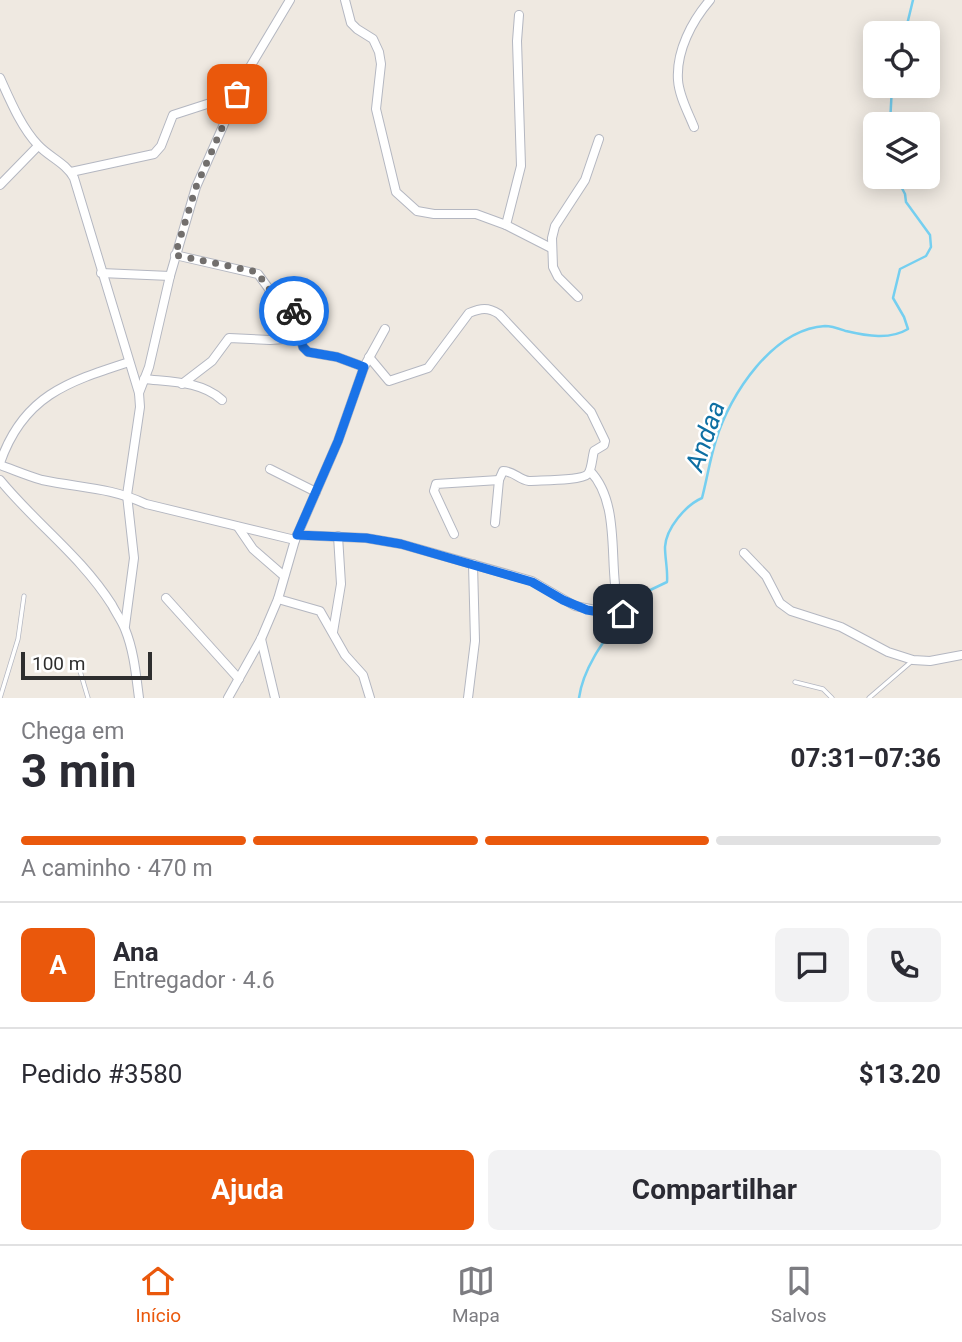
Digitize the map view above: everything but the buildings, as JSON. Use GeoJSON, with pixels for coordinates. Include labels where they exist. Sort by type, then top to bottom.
{"type":"FeatureCollection","features":[{"type":"Feature","properties":{"kind":"street"},"geometry":{"type":"LineString","coordinates":[[139,393],[175,255],[196,187],[247,72],[290,0]]}},
{"type":"Feature","properties":{"kind":"street"},"geometry":{"type":"LineString","coordinates":[[345,0],[351,23],[357,30],[373,39],[379,52],[381,64],[376,109],[396,192],[417,211],[434,214],[476,214],[506,225],[551,248]]}},
{"type":"Feature","properties":{"kind":"street"},"geometry":{"type":"LineString","coordinates":[[694,127],[677,79],[681,54],[689,31],[697,15],[710,0]]}},
{"type":"Feature","properties":{"kind":"street"},"geometry":{"type":"LineString","coordinates":[[506,225],[520,166],[517,41],[519,15]]}},
{"type":"Feature","properties":{"kind":"street"},"geometry":{"type":"LineString","coordinates":[[0,78],[38,146],[71,172],[139,393],[140,407],[127,495],[134,558],[125,626]]}},
{"type":"Feature","properties":{"kind":"street"},"geometry":{"type":"LineString","coordinates":[[71,172],[154,154],[161,146],[173,115],[237,94]]}},
{"type":"Feature","properties":{"kind":"street"},"geometry":{"type":"LineString","coordinates":[[578,296],[558,277],[553,267],[551,248],[555,226],[585,180],[599,139]]}},
{"type":"Feature","properties":{"kind":"street"},"geometry":{"type":"LineString","coordinates":[[0,184],[38,146]]}},
{"type":"Feature","properties":{"kind":"street"},"geometry":{"type":"LineString","coordinates":[[175,255],[258,274],[269,289],[289,302],[303,347],[308,352],[337,357],[364,367]]}},
{"type":"Feature","properties":{"kind":"street"},"geometry":{"type":"LineString","coordinates":[[101,273],[170,276]]}},
{"type":"Feature","properties":{"kind":"street"},"geometry":{"type":"LineString","coordinates":[[369,357],[389,381],[428,369],[470,313],[491,309],[499,314],[591,412],[605,441],[604,445],[594,451],[590,471],[583,477],[529,481],[522,481],[514,474],[503,471],[499,480],[495,523]]}},
{"type":"Feature","properties":{"kind":"street"},"geometry":{"type":"LineString","coordinates":[[229,698],[261,639],[278,599],[296,537],[338,441],[364,367],[385,329]]}},
{"type":"Feature","properties":{"kind":"street"},"geometry":{"type":"LineString","coordinates":[[182,384],[212,361],[229,338],[300,338]]}},
{"type":"Feature","properties":{"kind":"street"},"geometry":{"type":"LineString","coordinates":[[129,362],[66,384],[49,395],[20,423],[0,464],[39,479],[92,486],[127,495],[146,504],[238,527],[296,537],[338,536],[401,544],[532,582],[575,606],[610,614],[623,614],[616,588],[610,517],[599,482],[590,471]]}},
{"type":"Feature","properties":{"kind":"street"},"geometry":{"type":"LineString","coordinates":[[144,379],[208,390],[222,400]]}},
{"type":"Feature","properties":{"kind":"street"},"geometry":{"type":"LineString","coordinates":[[270,469],[316,492]]}},
{"type":"Feature","properties":{"kind":"street"},"geometry":{"type":"LineString","coordinates":[[0,480],[21,505],[81,562],[98,583],[125,626],[133,656],[139,698]]}},
{"type":"Feature","properties":{"kind":"street"},"geometry":{"type":"LineString","coordinates":[[454,534],[434,491],[436,484],[499,480]]}},
{"type":"Feature","properties":{"kind":"street"},"geometry":{"type":"LineString","coordinates":[[238,527],[253,549],[284,576]]}},
{"type":"Feature","properties":{"kind":"street"},"geometry":{"type":"LineString","coordinates":[[333,632],[341,584],[338,536]]}},
{"type":"Feature","properties":{"kind":"street"},"geometry":{"type":"LineString","coordinates":[[744,553],[766,576],[785,608],[841,627],[888,652],[914,660],[930,661],[962,656]]}},
{"type":"Feature","properties":{"kind":"street"},"geometry":{"type":"LineString","coordinates":[[468,698],[475,641],[473,564]]}},
{"type":"Feature","properties":{"kind":"street"},"geometry":{"type":"LineString","coordinates":[[166,598],[239,679]]}},
{"type":"Feature","properties":{"kind":"street"},"geometry":{"type":"LineString","coordinates":[[278,599],[320,611],[345,655],[363,675],[370,698]]}},
{"type":"Feature","properties":{"kind":"street"},"geometry":{"type":"LineString","coordinates":[[261,639],[275,698]]}},
{"type":"Feature","properties":{"kind":"lane"},"geometry":{"type":"LineString","coordinates":[[0,698],[18,639],[24,596]]}},
{"type":"Feature","properties":{"kind":"lane"},"geometry":{"type":"LineString","coordinates":[[869,698],[914,660]]}},
{"type":"Feature","properties":{"kind":"lane"},"geometry":{"type":"LineString","coordinates":[[80,671],[88,698]]}},
{"type":"Feature","properties":{"kind":"lane"},"geometry":{"type":"LineString","coordinates":[[795,682],[823,689],[832,698]]}},
{"type":"Feature","properties":{"kind":"waterway","name":"Andaa"},"geometry":{"type":"LineString","coordinates":[[908,21],[913,0]]}},
{"type":"Feature","properties":{"kind":"waterway","name":"Andaa"},"geometry":{"type":"LineString","coordinates":[[891,98],[891,112]]}},
{"type":"Feature","properties":{"kind":"waterway","name":"Andaa"},"geometry":{"type":"LineString","coordinates":[[628,611],[644,593],[667,582],[665,547],[669,532],[684,512],[702,498],[723,422],[743,385],[771,351],[806,330],[825,326],[878,336],[894,335],[908,329],[893,298],[900,269],[926,256],[931,247],[930,235],[906,202],[902,189]]}},
{"type":"Feature","properties":{"kind":"waterway","name":"Andaa"},"geometry":{"type":"LineString","coordinates":[[579,698],[589,666],[621,618]]}},
{"type":"Feature","properties":{"kind":"way so far"},"geometry":{"type":"LineString","coordinates":[[237,94],[196,187],[175,255],[253,271],[269,289],[289,302],[294,311]]}},
{"type":"Feature","properties":{"kind":"route"},"geometry":{"type":"LineString","coordinates":[[294,311],[303,347],[308,352],[337,357],[364,367],[338,441],[297,535],[366,538],[401,544],[532,582],[587,610],[623,614]]}}]}
